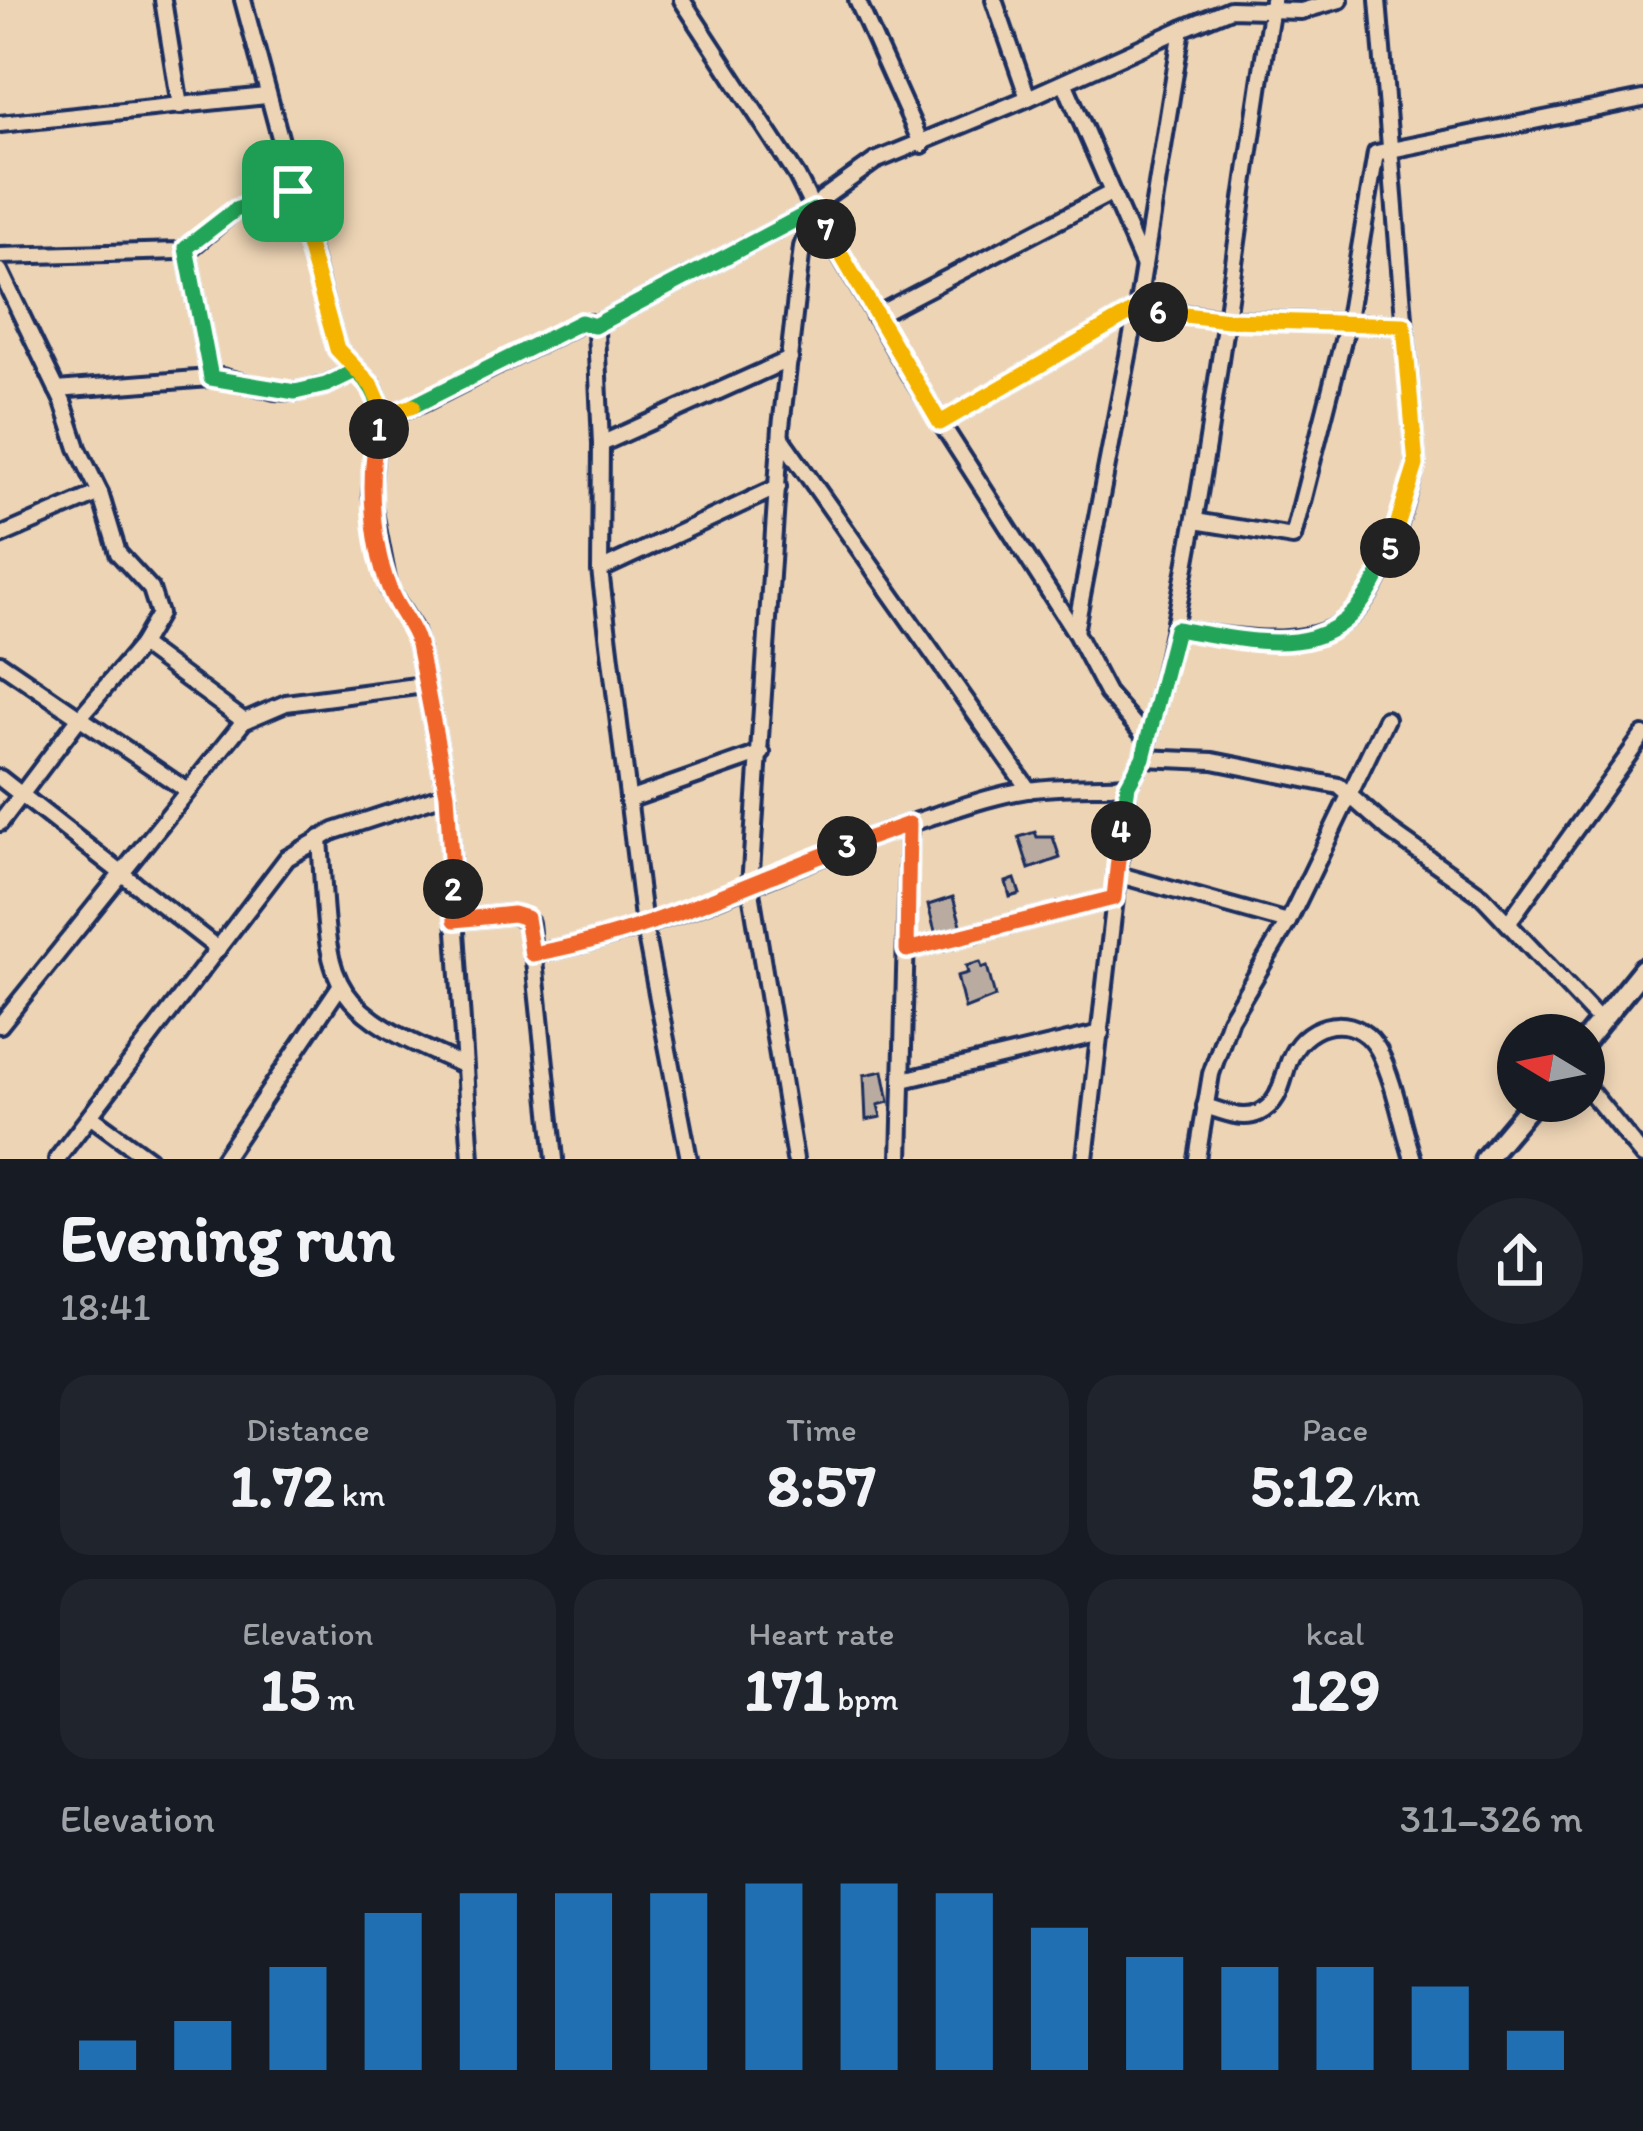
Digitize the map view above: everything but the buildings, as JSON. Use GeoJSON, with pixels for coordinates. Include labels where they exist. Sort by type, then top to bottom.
{"type":"FeatureCollection","features":[{"type":"Feature","properties":{"kind":"street"},"geometry":{"type":"LineString","coordinates":[[164,0],[180,106]]}},
{"type":"Feature","properties":{"kind":"street"},"geometry":{"type":"LineString","coordinates":[[243,0],[337,349],[372,386],[379,402],[371,496],[389,590],[413,628],[447,794],[471,1159]]}},
{"type":"Feature","properties":{"kind":"street"},"geometry":{"type":"LineString","coordinates":[[682,0],[940,423],[1075,632],[1107,693],[1148,740]]}},
{"type":"Feature","properties":{"kind":"street"},"geometry":{"type":"LineString","coordinates":[[857,0],[922,145]]}},
{"type":"Feature","properties":{"kind":"street"},"geometry":{"type":"LineString","coordinates":[[994,0],[1028,98]]}},
{"type":"Feature","properties":{"kind":"street"},"geometry":{"type":"LineString","coordinates":[[795,1159],[750,886],[781,438],[802,248],[814,210],[874,161],[1065,84],[1225,4],[1272,4],[1301,10],[1340,0]]}},
{"type":"Feature","properties":{"kind":"street"},"geometry":{"type":"LineString","coordinates":[[1176,629],[1285,642],[1322,636],[1341,626],[1361,607],[1380,575],[1416,465],[1378,0]]}},
{"type":"Feature","properties":{"kind":"street"},"geometry":{"type":"LineString","coordinates":[[1085,1159],[1128,785],[1143,758],[1176,629],[1228,320],[1254,106],[1272,4]]}},
{"type":"Feature","properties":{"kind":"street"},"geometry":{"type":"LineString","coordinates":[[1075,632],[1137,309],[1182,29]]}},
{"type":"Feature","properties":{"kind":"street"},"geometry":{"type":"LineString","coordinates":[[1065,84],[1144,266]]}},
{"type":"Feature","properties":{"kind":"street"},"geometry":{"type":"LineString","coordinates":[[0,124],[266,97]]}},
{"type":"Feature","properties":{"kind":"street"},"geometry":{"type":"LineString","coordinates":[[1195,521],[1293,537],[1347,325],[1376,153],[1643,99]]}},
{"type":"Feature","properties":{"kind":"street"},"geometry":{"type":"LineString","coordinates":[[0,256],[186,248],[235,210],[293,191]]}},
{"type":"Feature","properties":{"kind":"street"},"geometry":{"type":"LineString","coordinates":[[875,316],[1111,193]]}},
{"type":"Feature","properties":{"kind":"street"},"geometry":{"type":"LineString","coordinates":[[380,418],[423,403],[581,322],[594,326],[814,210]]}},
{"type":"Feature","properties":{"kind":"street"},"geometry":{"type":"LineString","coordinates":[[186,248],[211,378]]}},
{"type":"Feature","properties":{"kind":"street"},"geometry":{"type":"LineString","coordinates":[[0,272],[57,390],[100,493],[118,553],[159,604],[158,621],[141,645],[0,824]]}},
{"type":"Feature","properties":{"kind":"street"},"geometry":{"type":"LineString","coordinates":[[940,423],[1137,309],[1228,320],[1404,325]]}},
{"type":"Feature","properties":{"kind":"street"},"geometry":{"type":"LineString","coordinates":[[594,326],[601,444],[600,570],[644,926],[688,1159]]}},
{"type":"Feature","properties":{"kind":"street"},"geometry":{"type":"LineString","coordinates":[[601,444],[790,358]]}},
{"type":"Feature","properties":{"kind":"street"},"geometry":{"type":"LineString","coordinates":[[57,390],[211,378],[295,392],[326,385],[355,371]]}},
{"type":"Feature","properties":{"kind":"street"},"geometry":{"type":"LineString","coordinates":[[781,438],[1029,790]]}},
{"type":"Feature","properties":{"kind":"street"},"geometry":{"type":"LineString","coordinates":[[600,570],[778,487]]}},
{"type":"Feature","properties":{"kind":"street"},"geometry":{"type":"LineString","coordinates":[[0,536],[100,493]]}},
{"type":"Feature","properties":{"kind":"street"},"geometry":{"type":"LineString","coordinates":[[141,645],[244,721]]}},
{"type":"Feature","properties":{"kind":"street"},"geometry":{"type":"LineString","coordinates":[[0,663],[186,790]]}},
{"type":"Feature","properties":{"kind":"street"},"geometry":{"type":"LineString","coordinates":[[0,1025],[244,721],[286,703],[424,685]]}},
{"type":"Feature","properties":{"kind":"street"},"geometry":{"type":"LineString","coordinates":[[1197,1159],[1205,1106],[1230,1019],[1288,922],[1386,719]]}},
{"type":"Feature","properties":{"kind":"street"},"geometry":{"type":"LineString","coordinates":[[1508,923],[1643,736]]}},
{"type":"Feature","properties":{"kind":"street"},"geometry":{"type":"LineString","coordinates":[[628,800],[762,753]]}},
{"type":"Feature","properties":{"kind":"street"},"geometry":{"type":"LineString","coordinates":[[1143,758],[1213,761],[1273,771],[1323,780],[1348,793],[1378,822],[1482,896],[1593,1014]]}},
{"type":"Feature","properties":{"kind":"street"},"geometry":{"type":"LineString","coordinates":[[0,778],[218,949]]}},
{"type":"Feature","properties":{"kind":"street"},"geometry":{"type":"LineString","coordinates":[[532,954],[592,943],[644,926],[909,824],[1029,790],[1128,785]]}},
{"type":"Feature","properties":{"kind":"street"},"geometry":{"type":"LineString","coordinates":[[57,1159],[287,858],[320,838],[378,814],[447,794]]}},
{"type":"Feature","properties":{"kind":"street"},"geometry":{"type":"LineString","coordinates":[[900,1159],[909,824]]}},
{"type":"Feature","properties":{"kind":"street"},"geometry":{"type":"LineString","coordinates":[[320,838],[327,944],[349,1001],[374,1024],[464,1065]]}},
{"type":"Feature","properties":{"kind":"street"},"geometry":{"type":"LineString","coordinates":[[1116,874],[1288,922]]}},
{"type":"Feature","properties":{"kind":"street"},"geometry":{"type":"LineString","coordinates":[[907,950],[1114,898]]}},
{"type":"Feature","properties":{"kind":"street"},"geometry":{"type":"LineString","coordinates":[[455,920],[520,914],[530,923],[555,1159]]}},
{"type":"Feature","properties":{"kind":"street"},"geometry":{"type":"LineString","coordinates":[[1605,1017],[1643,969]]}},
{"type":"Feature","properties":{"kind":"street"},"geometry":{"type":"LineString","coordinates":[[223,1159],[340,986]]}},
{"type":"Feature","properties":{"kind":"street"},"geometry":{"type":"LineString","coordinates":[[1205,1106],[1242,1117],[1259,1113],[1283,1086],[1293,1052],[1316,1029],[1336,1022],[1354,1027],[1378,1048],[1413,1159]]}},
{"type":"Feature","properties":{"kind":"street"},"geometry":{"type":"LineString","coordinates":[[903,1080],[1101,1033]]}},
{"type":"Feature","properties":{"kind":"street"},"geometry":{"type":"LineString","coordinates":[[1605,1110],[1643,1156]]}},
{"type":"Feature","properties":{"kind":"street"},"geometry":{"type":"LineString","coordinates":[[90,1116],[149,1159]]}},
{"type":"Feature","properties":{"kind":"street"},"geometry":{"type":"LineString","coordinates":[[1497,1154],[1519,1122]]}},
{"type":"Feature","properties":{"kind":"route"},"geometry":{"type":"LineString","coordinates":[[293,191],[235,210],[186,248],[211,378],[295,392],[326,385],[355,371],[372,386],[379,402],[380,427],[371,468],[371,496],[389,590],[418,644],[447,794],[455,920],[520,914],[530,923],[532,954],[592,943],[644,926],[909,824],[907,950],[1114,898],[1128,785],[1143,758],[1176,629],[1285,642],[1322,636],[1341,626],[1361,607],[1380,575],[1416,465],[1404,325],[1228,320],[1137,309],[940,423],[814,210],[594,326],[581,322],[423,403],[380,418],[379,402],[372,386],[337,349],[293,191]]}}]}
